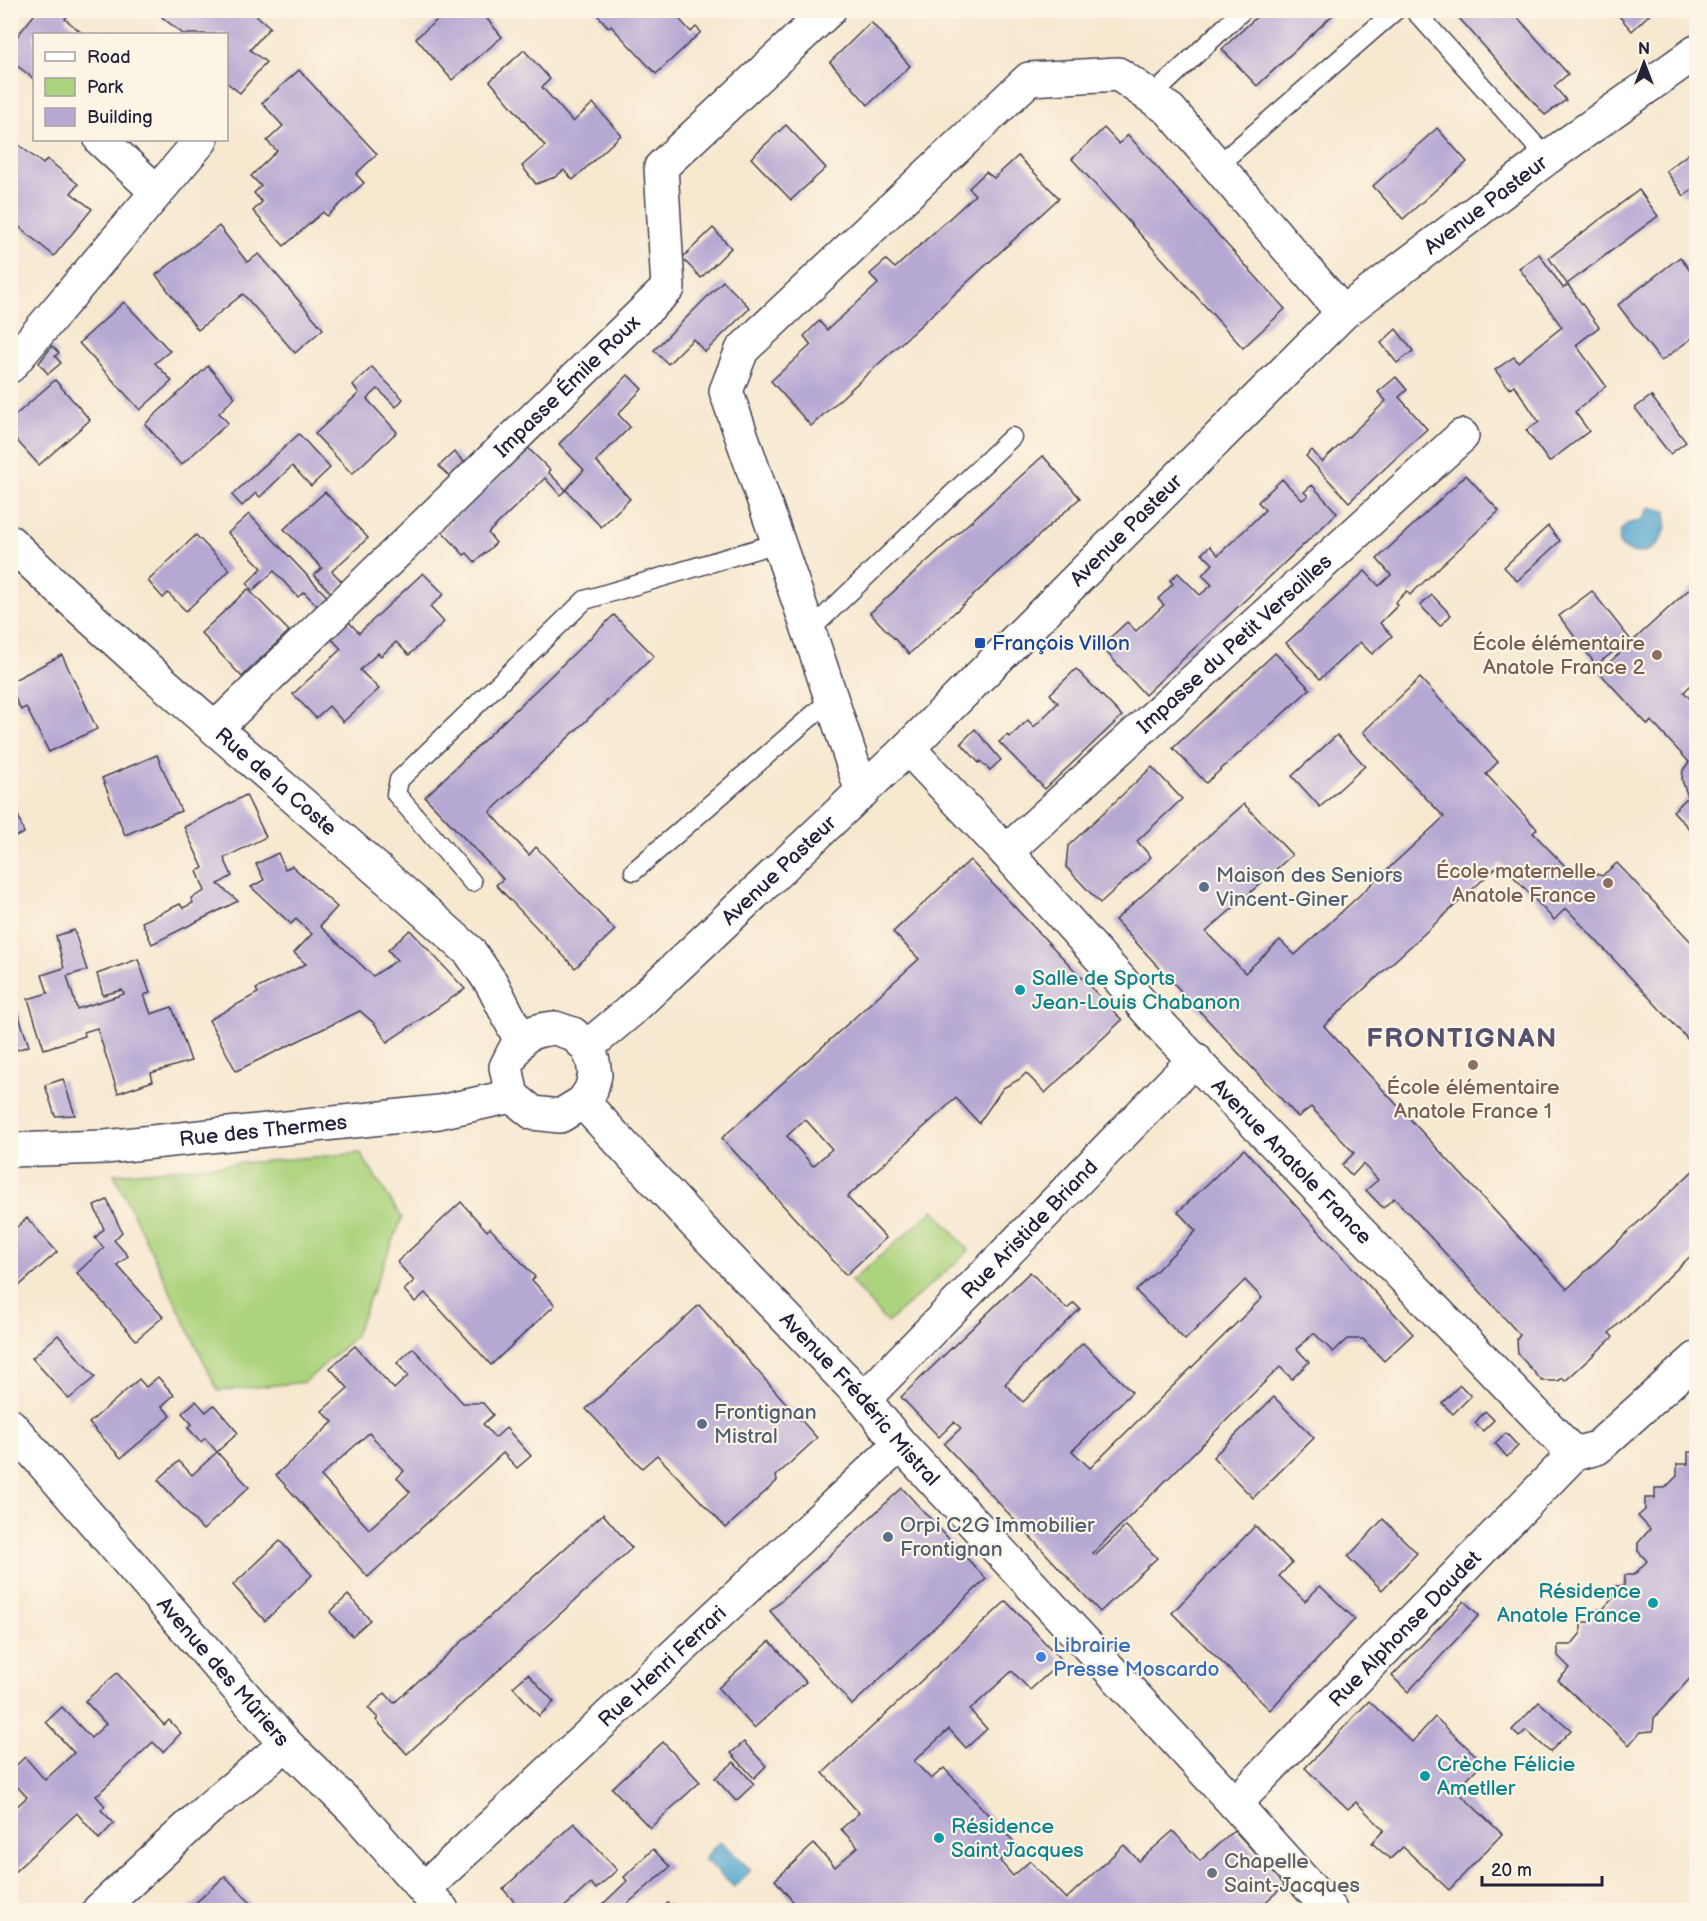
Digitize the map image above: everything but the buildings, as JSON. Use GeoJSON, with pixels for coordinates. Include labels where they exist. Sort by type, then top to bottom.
{"type":"FeatureCollection","features":[{"type":"Feature","properties":{"kind":"street","name":"Impasse Émile Roux"},"geometry":{"type":"LineString","coordinates":[[216,728],[668,288],[662,167],[829,10]]}},
{"type":"Feature","properties":{"kind":"street","name":"Avenue Pasteur"},"geometry":{"type":"LineString","coordinates":[[587,1047],[629,1012],[908,748],[1343,313],[1547,158],[1696,52]]}},
{"type":"Feature","properties":{"kind":"street"},"geometry":{"type":"LineString","coordinates":[[862,792],[726,392],[742,350],[1029,79],[1118,74],[1170,110],[1343,313]]}},
{"type":"Feature","properties":{"kind":"street"},"geometry":{"type":"LineString","coordinates":[[101,141],[157,192]]}},
{"type":"Feature","properties":{"kind":"street"},"geometry":{"type":"LineString","coordinates":[[10,366],[200,141]]}},
{"type":"Feature","properties":{"kind":"street","name":"Impasse du Petit Versailles"},"geometry":{"type":"LineString","coordinates":[[1006,852],[1462,436]]}},
{"type":"Feature","properties":{"kind":"street","name":"Rue de la Coste"},"geometry":{"type":"LineString","coordinates":[[10,542],[64,593],[470,952],[492,984],[520,1039]]}},
{"type":"Feature","properties":{"kind":"street","name":"Avenue Anatole France"},"geometry":{"type":"LineString","coordinates":[[908,748],[1006,852],[1166,1030],[1574,1454]]}},
{"type":"Feature","properties":{"kind":"street"},"geometry":{"type":"LineString","coordinates":[[555,1029],[573,1035],[587,1047],[593,1060],[595,1075],[591,1090],[583,1102],[560,1116],[533,1113],[512,1096],[506,1067],[520,1039],[537,1030],[555,1029]]}},
{"type":"Feature","properties":{"kind":"street","name":"Rue Aristide Briand"},"geometry":{"type":"LineString","coordinates":[[864,1400],[1195,1059]]}},
{"type":"Feature","properties":{"kind":"street","name":"Rue des Thermes"},"geometry":{"type":"LineString","coordinates":[[10,1150],[105,1148],[439,1112],[512,1096]]}},
{"type":"Feature","properties":{"kind":"street","name":"Avenue Frédéric Mistral"},"geometry":{"type":"LineString","coordinates":[[583,1102],[864,1400],[900,1444],[1235,1804],[1330,1911]]}},
{"type":"Feature","properties":{"kind":"street"},"geometry":{"type":"LineString","coordinates":[[1574,1454],[1598,1448],[1696,1359]]}},
{"type":"Feature","properties":{"kind":"street","name":"Avenue des Mûriers"},"geometry":{"type":"LineString","coordinates":[[10,1425],[286,1744],[354,1810],[433,1900]]}},
{"type":"Feature","properties":{"kind":"street","name":"Rue Henri Ferrari"},"geometry":{"type":"LineString","coordinates":[[433,1900],[900,1444]]}},
{"type":"Feature","properties":{"kind":"street","name":"Rue Alphonse Daudet"},"geometry":{"type":"LineString","coordinates":[[1235,1804],[1574,1454]]}},
{"type":"Feature","properties":{"kind":"street"},"geometry":{"type":"LineString","coordinates":[[99,1911],[208,1808],[286,1744]]}},
{"type":"Feature","properties":{"kind":"lane"},"geometry":{"type":"LineString","coordinates":[[1151,97],[1243,10]]}},
{"type":"Feature","properties":{"kind":"lane"},"geometry":{"type":"LineString","coordinates":[[1217,166],[1396,10]]}},
{"type":"Feature","properties":{"kind":"lane"},"geometry":{"type":"LineString","coordinates":[[1414,10],[1547,158]]}},
{"type":"Feature","properties":{"kind":"lane"},"geometry":{"type":"LineString","coordinates":[[809,631],[1012,437]]}},
{"type":"Feature","properties":{"kind":"lane"},"geometry":{"type":"LineString","coordinates":[[472,882],[396,794],[399,780],[585,600],[777,543]]}},
{"type":"Feature","properties":{"kind":"lane"},"geometry":{"type":"LineString","coordinates":[[634,871],[830,700]]}},
{"type":"Feature","properties":{"kind":"green space"},"geometry":{"type":"Polygon","coordinates":[[[360,1153],[402,1218],[354,1337],[305,1382],[218,1391],[114,1174],[360,1153]]]}},
{"type":"Feature","properties":{"kind":"green space"},"geometry":{"type":"Polygon","coordinates":[[[934,1210],[969,1251],[887,1323],[851,1281],[934,1210]]]}},
{"type":"Feature","properties":{"kind":"water"},"geometry":{"type":"Polygon","coordinates":[[[1650,507],[1666,511],[1666,526],[1660,541],[1648,551],[1641,553],[1626,549],[1619,544],[1620,532],[1627,524],[1641,520],[1650,507]]]}},
{"type":"Feature","properties":{"kind":"water"},"geometry":{"type":"Polygon","coordinates":[[[720,1841],[751,1870],[734,1887],[704,1859],[720,1841]]]}},
{"type":"Feature","properties":{"kind":"place","name":"François Villon"},"geometry":{"type":"Point","coordinates":[980,643]}},
{"type":"Feature","properties":{"kind":"place","name":"École élémentaire Anatole France 2"},"geometry":{"type":"Point","coordinates":[1657,655]}},
{"type":"Feature","properties":{"kind":"place","name":"École maternelle Anatole France"},"geometry":{"type":"Point","coordinates":[1608,883]}},
{"type":"Feature","properties":{"kind":"place","name":"Maison des Seniors Vincent-Giner"},"geometry":{"type":"Point","coordinates":[1204,887]}},
{"type":"Feature","properties":{"kind":"place","name":"Salle de Sports Jean-Louis Chabanon"},"geometry":{"type":"Point","coordinates":[1020,990]}},
{"type":"Feature","properties":{"kind":"place","name":"École élémentaire Anatole France 1"},"geometry":{"type":"Point","coordinates":[1473,1065]}},
{"type":"Feature","properties":{"kind":"place","name":"Frontignan Mistral"},"geometry":{"type":"Point","coordinates":[702,1424]}},
{"type":"Feature","properties":{"kind":"place","name":"Orpi C2G Immobilier Frontignan"},"geometry":{"type":"Point","coordinates":[888,1537]}},
{"type":"Feature","properties":{"kind":"place","name":"Résidence Anatole France"},"geometry":{"type":"Point","coordinates":[1653,1603]}},
{"type":"Feature","properties":{"kind":"place","name":"Librairie Presse Moscardo"},"geometry":{"type":"Point","coordinates":[1041,1657]}},
{"type":"Feature","properties":{"kind":"place","name":"Crèche Félicie Ametller"},"geometry":{"type":"Point","coordinates":[1425,1776]}},
{"type":"Feature","properties":{"kind":"place","name":"Résidence Saint Jacques"},"geometry":{"type":"Point","coordinates":[939,1838]}},
{"type":"Feature","properties":{"kind":"place","name":"Chapelle Saint-Jacques"},"geometry":{"type":"Point","coordinates":[1212,1873]}},
{"type":"Feature","properties":{"kind":"district","name":"FRONTIGNAN"},"geometry":{"type":"Point","coordinates":[1462,1038]}}]}
